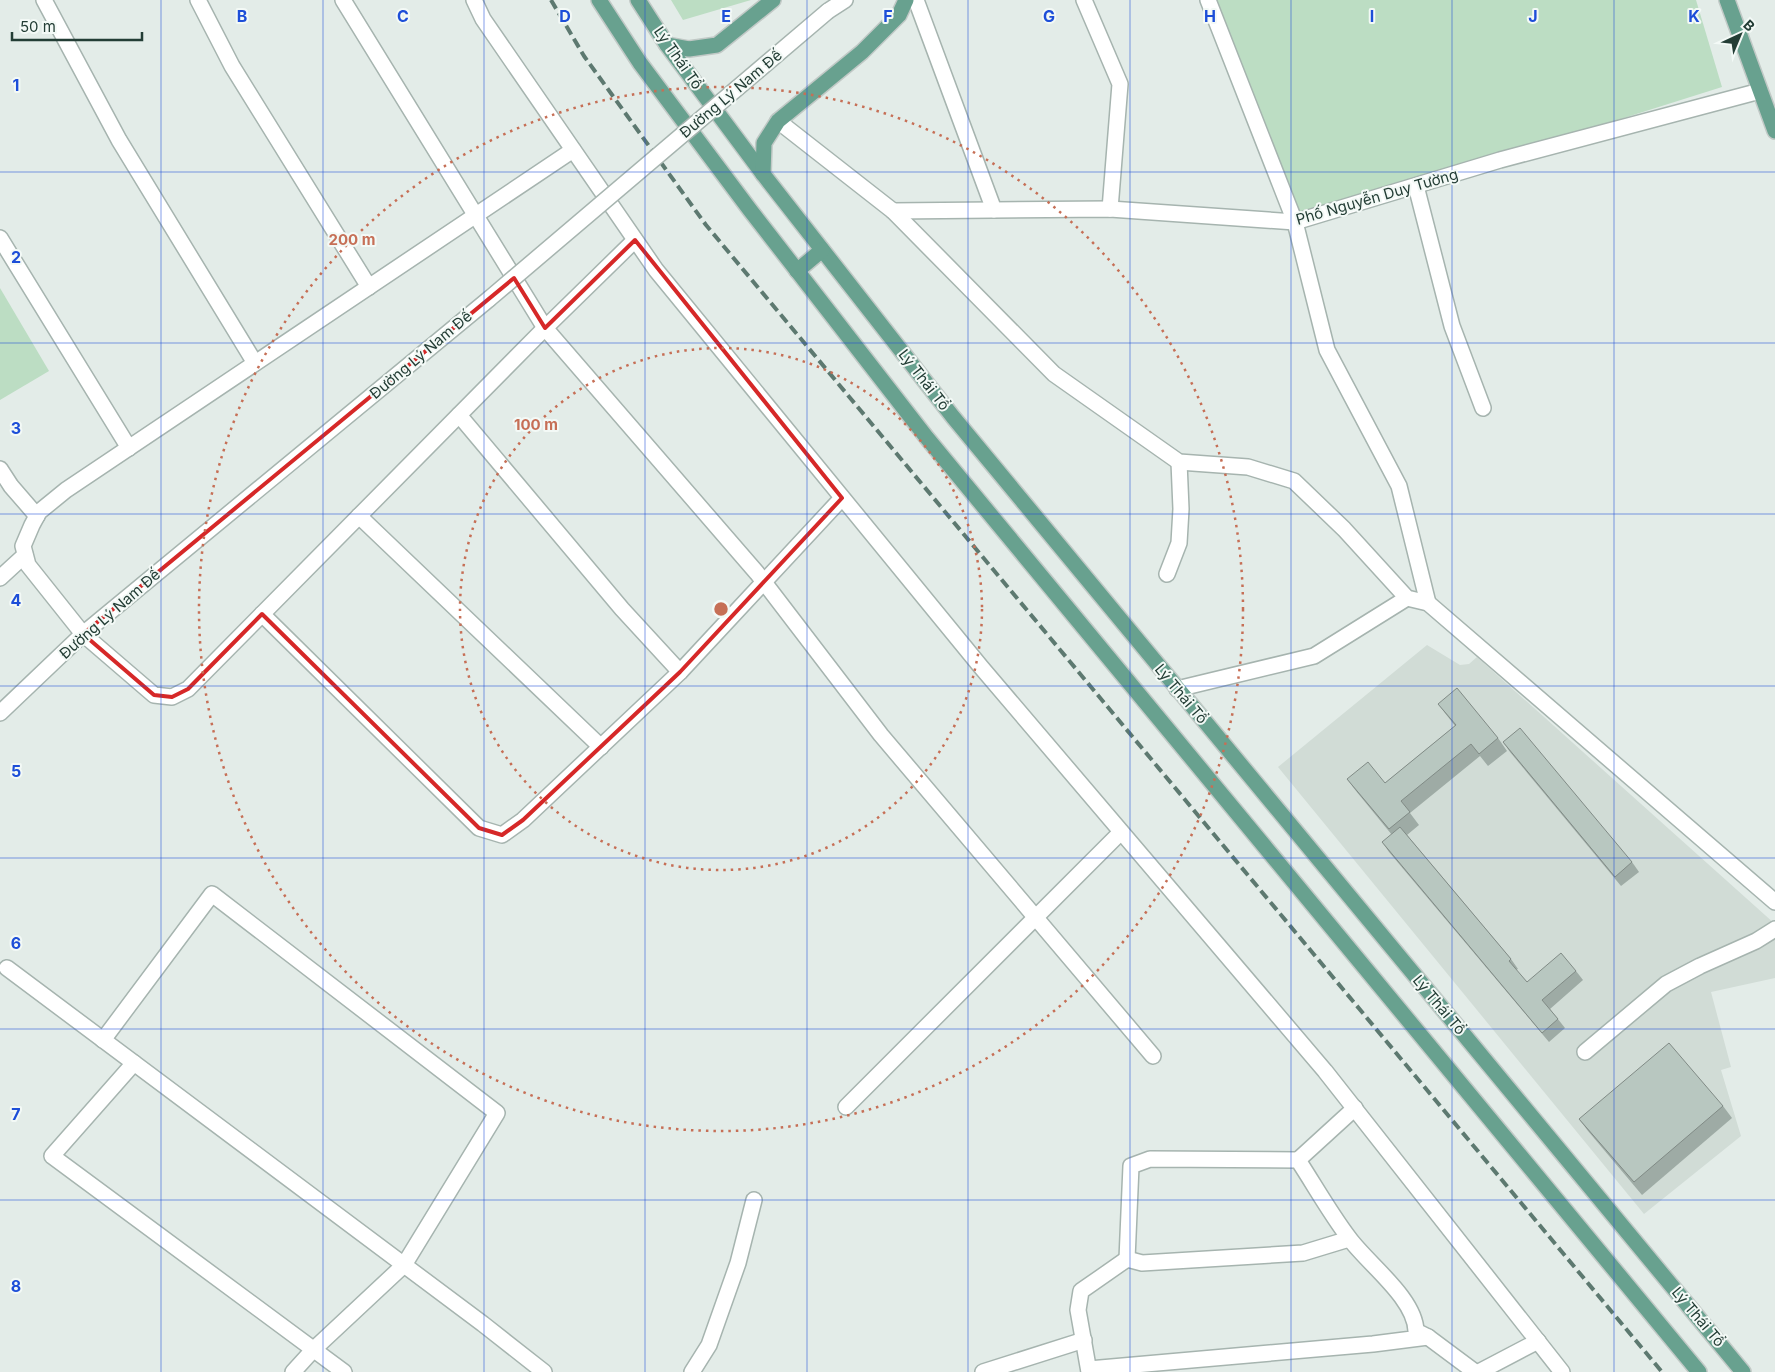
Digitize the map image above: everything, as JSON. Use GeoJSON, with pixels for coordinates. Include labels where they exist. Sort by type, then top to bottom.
{"type":"FeatureCollection","features":[{"type":"Feature","properties":{"kind":"main road"},"geometry":{"type":"LineString","coordinates":[[599,0],[640,63],[797,271],[927,438],[1699,1372]]}},
{"type":"Feature","properties":{"kind":"main road","name":"Lý Thái Tổ"},"geometry":{"type":"LineString","coordinates":[[638,0],[668,45],[763,174],[953,417],[1743,1372]]}},
{"type":"Feature","properties":{"kind":"main road"},"geometry":{"type":"LineString","coordinates":[[668,45],[689,49],[717,45],[773,0]]}},
{"type":"Feature","properties":{"kind":"main road"},"geometry":{"type":"LineString","coordinates":[[763,174],[764,143],[778,121],[862,52],[899,15],[906,0]]}},
{"type":"Feature","properties":{"kind":"main road"},"geometry":{"type":"LineString","coordinates":[[1727,0],[1775,131]]}},
{"type":"Feature","properties":{"kind":"main road"},"geometry":{"type":"LineString","coordinates":[[797,271],[822,250]]}},
{"type":"Feature","properties":{"kind":"street"},"geometry":{"type":"LineString","coordinates":[[44,0],[119,140],[255,363]]}},
{"type":"Feature","properties":{"kind":"street"},"geometry":{"type":"LineString","coordinates":[[198,0],[232,66],[369,287]]}},
{"type":"Feature","properties":{"kind":"street"},"geometry":{"type":"LineString","coordinates":[[343,0],[545,328],[764,583],[881,735],[1154,1056]]}},
{"type":"Feature","properties":{"kind":"street"},"geometry":{"type":"LineString","coordinates":[[474,0],[483,19],[656,270],[981,667],[1325,1071],[1562,1372]]}},
{"type":"Feature","properties":{"kind":"street","name":"Đường Lý Nam Đế"},"geometry":{"type":"LineString","coordinates":[[0,714],[83,634],[489,299],[828,11],[845,0]]}},
{"type":"Feature","properties":{"kind":"street"},"geometry":{"type":"LineString","coordinates":[[916,0],[994,210]]}},
{"type":"Feature","properties":{"kind":"street"},"geometry":{"type":"LineString","coordinates":[[1084,0],[1120,84],[1110,209]]}},
{"type":"Feature","properties":{"kind":"street"},"geometry":{"type":"LineString","coordinates":[[1208,0],[1295,222],[1327,350],[1399,486],[1428,603]]}},
{"type":"Feature","properties":{"kind":"street","name":"Phố Nguyễn Duy Tường"},"geometry":{"type":"LineString","coordinates":[[893,211],[1110,209],[1295,222],[1500,160],[1760,91]]}},
{"type":"Feature","properties":{"kind":"street"},"geometry":{"type":"LineString","coordinates":[[778,121],[893,211],[1054,374],[1178,462],[1248,467],[1294,481],[1344,529],[1407,598],[1428,603],[1775,902]]}},
{"type":"Feature","properties":{"kind":"street"},"geometry":{"type":"LineString","coordinates":[[573,150],[66,490],[39,512],[23,546],[28,565],[83,634],[154,695],[172,697],[188,689],[458,415],[635,240]]}},
{"type":"Feature","properties":{"kind":"street"},"geometry":{"type":"LineString","coordinates":[[1416,186],[1452,326],[1483,408]]}},
{"type":"Feature","properties":{"kind":"street"},"geometry":{"type":"LineString","coordinates":[[0,238],[129,448]]}},
{"type":"Feature","properties":{"kind":"street"},"geometry":{"type":"LineString","coordinates":[[458,415],[622,609],[680,672]]}},
{"type":"Feature","properties":{"kind":"street"},"geometry":{"type":"LineString","coordinates":[[1167,574],[1180,534],[1181,509],[1178,462]]}},
{"type":"Feature","properties":{"kind":"street"},"geometry":{"type":"LineString","coordinates":[[0,469],[11,486],[38,516]]}},
{"type":"Feature","properties":{"kind":"street"},"geometry":{"type":"LineString","coordinates":[[262,614],[479,828],[502,835],[523,820],[680,672],[842,498]]}},
{"type":"Feature","properties":{"kind":"street"},"geometry":{"type":"LineString","coordinates":[[359,516],[601,746]]}},
{"type":"Feature","properties":{"kind":"street"},"geometry":{"type":"LineString","coordinates":[[0,578],[25,555]]}},
{"type":"Feature","properties":{"kind":"street"},"geometry":{"type":"LineString","coordinates":[[1177,689],[1314,656],[1407,598]]}},
{"type":"Feature","properties":{"kind":"street"},"geometry":{"type":"LineString","coordinates":[[846,1107],[1121,832]]}},
{"type":"Feature","properties":{"kind":"street"},"geometry":{"type":"LineString","coordinates":[[103,1040],[212,894],[498,1113],[404,1265],[313,1350],[293,1372]]}},
{"type":"Feature","properties":{"kind":"street"},"geometry":{"type":"LineString","coordinates":[[1584,1052],[1666,984],[1700,966],[1756,942],[1775,929]]}},
{"type":"Feature","properties":{"kind":"street"},"geometry":{"type":"LineString","coordinates":[[7,968],[544,1372]]}},
{"type":"Feature","properties":{"kind":"street"},"geometry":{"type":"LineString","coordinates":[[134,1063],[52,1156],[344,1372]]}},
{"type":"Feature","properties":{"kind":"street"},"geometry":{"type":"LineString","coordinates":[[1128,1259],[1131,1166],[1150,1159],[1298,1160],[1355,1108]]}},
{"type":"Feature","properties":{"kind":"street"},"geometry":{"type":"LineString","coordinates":[[1298,1160],[1349,1239],[1402,1298],[1415,1323],[1416,1331],[1428,1337],[1477,1372],[1538,1341]]}},
{"type":"Feature","properties":{"kind":"street"},"geometry":{"type":"LineString","coordinates":[[692,1372],[709,1345],[738,1263],[754,1200]]}},
{"type":"Feature","properties":{"kind":"street"},"geometry":{"type":"LineString","coordinates":[[1128,1259],[1142,1263],[1303,1253],[1349,1239]]}},
{"type":"Feature","properties":{"kind":"street"},"geometry":{"type":"LineString","coordinates":[[1128,1259],[1081,1291],[1078,1310],[1089,1370],[1373,1344],[1428,1337]]}},
{"type":"Feature","properties":{"kind":"street"},"geometry":{"type":"LineString","coordinates":[[983,1372],[1084,1340]]}},
{"type":"Feature","properties":{"kind":"highlighted area"},"geometry":{"type":"Polygon","coordinates":[[[635,240],[842,498],[680,672],[523,820],[502,835],[479,828],[262,614],[188,689],[172,697],[154,695],[83,634],[514,278],[545,328],[635,240]]]}},
{"type":"Feature","properties":{"kind":"shaded area"},"geometry":{"type":"Polygon","coordinates":[[[1427,645],[1460,665],[1469,664],[1477,657],[1775,924],[1775,978],[1711,992],[1731,1067],[1721,1070],[1741,1136],[1644,1214],[1278,767],[1427,645]]]}},
{"type":"Feature","properties":{"kind":"green space"},"geometry":{"type":"Polygon","coordinates":[[[671,0],[751,0],[683,20],[671,0]]]}},
{"type":"Feature","properties":{"kind":"green space"},"geometry":{"type":"Polygon","coordinates":[[[1209,0],[1696,0],[1722,87],[1295,222],[1209,0]]]}},
{"type":"Feature","properties":{"kind":"green space"},"geometry":{"type":"Polygon","coordinates":[[[0,288],[49,371],[0,400],[0,288]]]}},
{"type":"Feature","properties":{"kind":"building"},"geometry":{"type":"Polygon","coordinates":[[[1457,688],[1498,738],[1479,754],[1471,744],[1401,801],[1410,812],[1389,829],[1347,779],[1368,762],[1385,783],[1456,725],[1438,704],[1457,688]]]}},
{"type":"Feature","properties":{"kind":"building"},"geometry":{"type":"Polygon","coordinates":[[[1520,728],[1632,862],[1615,877],[1503,742],[1520,728]]]}},
{"type":"Feature","properties":{"kind":"building"},"geometry":{"type":"Polygon","coordinates":[[[1400,827],[1511,959],[1509,961],[1527,982],[1561,953],[1576,971],[1542,1000],[1558,1019],[1542,1033],[1382,842],[1400,827]]]}},
{"type":"Feature","properties":{"kind":"building"},"geometry":{"type":"Polygon","coordinates":[[[1669,1043],[1723,1106],[1634,1182],[1579,1119],[1669,1043]]]}},
{"type":"Feature","properties":{"kind":"railway"},"geometry":{"type":"LineString","coordinates":[[551,0],[584,56],[706,225],[1662,1372]]}}]}
